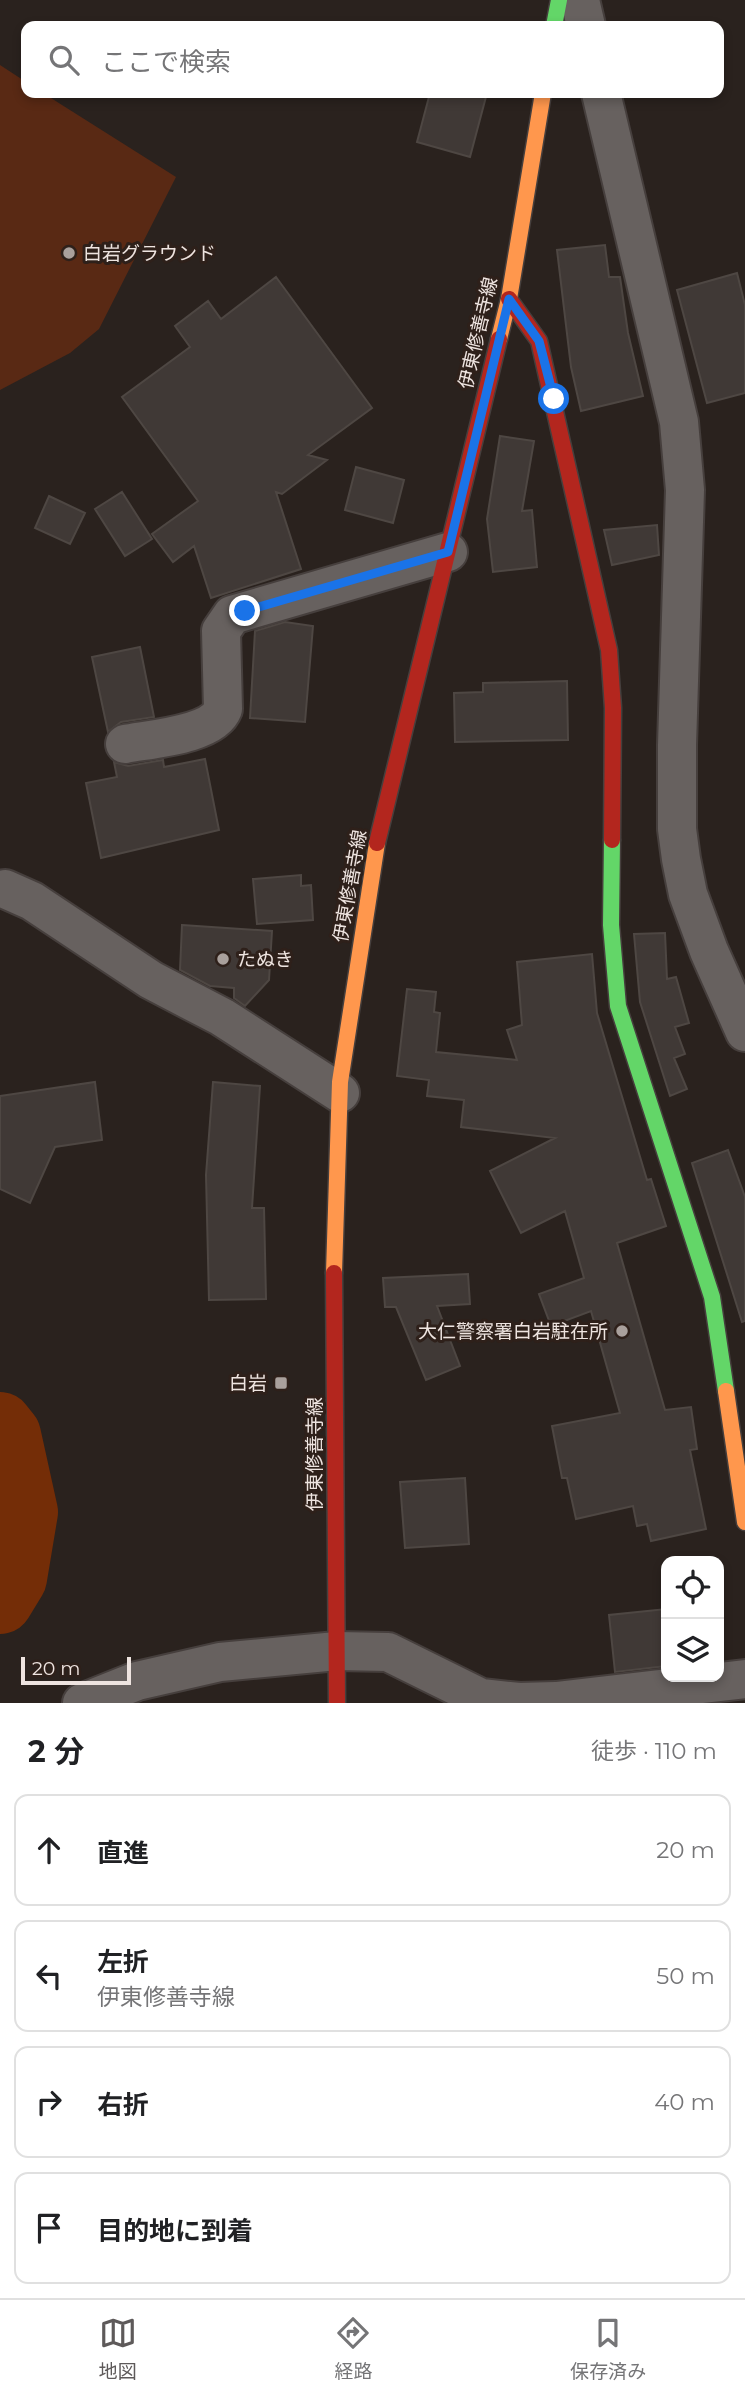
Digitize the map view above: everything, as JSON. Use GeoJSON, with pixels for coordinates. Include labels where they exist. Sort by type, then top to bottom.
{"type":"FeatureCollection","features":[{"type":"Feature","properties":{"kind":"main road"},"geometry":{"type":"LineString","coordinates":[[555,21],[559,0]]}},
{"type":"Feature","properties":{"kind":"main road","name":"伊東修善寺線"},"geometry":{"type":"LineString","coordinates":[[337,1703],[334,1232],[340,1093],[376,849],[509,299],[542,98]]}},
{"type":"Feature","properties":{"kind":"main road"},"geometry":{"type":"LineString","coordinates":[[509,299],[539,341],[609,650],[613,708],[611,925],[618,1006],[712,1297],[745,1522]]}},
{"type":"Feature","properties":{"kind":"street"},"geometry":{"type":"LineString","coordinates":[[580,0],[585,21]]}},
{"type":"Feature","properties":{"kind":"street"},"geometry":{"type":"LineString","coordinates":[[602,98],[679,422],[685,490],[677,745],[677,829],[681,859],[688,894],[709,951],[745,1032]]}},
{"type":"Feature","properties":{"kind":"street"},"geometry":{"type":"LineString","coordinates":[[125,744],[202,728],[220,718],[223,709],[221,631],[232,615],[448,552]]}},
{"type":"Feature","properties":{"kind":"street"},"geometry":{"type":"LineString","coordinates":[[5,889],[32,901],[150,980],[222,1017],[340,1093]]}},
{"type":"Feature","properties":{"kind":"street"},"geometry":{"type":"LineString","coordinates":[[82,1703],[137,1681],[220,1662],[337,1651],[388,1651],[481,1698],[519,1702],[556,1701],[745,1679]]}},
{"type":"Feature","properties":{"kind":"shaded area","name":"白岩グラウンド"},"geometry":{"type":"Polygon","coordinates":[[[0,65],[21,79],[21,98],[51,98],[176,177],[99,329],[70,353],[0,390],[0,65]]]}},
{"type":"Feature","properties":{"kind":"building"},"geometry":{"type":"Polygon","coordinates":[[[429,98],[486,98],[470,157],[417,142],[429,98]]]}},
{"type":"Feature","properties":{"kind":"building"},"geometry":{"type":"Polygon","coordinates":[[[605,245],[609,277],[620,277],[628,333],[643,396],[581,411],[571,367],[557,250],[605,245]]]}},
{"type":"Feature","properties":{"kind":"building"},"geometry":{"type":"Polygon","coordinates":[[[737,273],[745,305],[745,393],[707,403],[677,290],[737,273]]]}},
{"type":"Feature","properties":{"kind":"building"},"geometry":{"type":"Polygon","coordinates":[[[276,277],[372,408],[308,455],[327,460],[282,494],[276,492],[301,569],[211,598],[194,546],[173,562],[152,534],[198,501],[122,397],[190,347],[175,326],[208,301],[221,319],[276,277]]]}},
{"type":"Feature","properties":{"kind":"building"},"geometry":{"type":"Polygon","coordinates":[[[500,436],[534,441],[522,511],[532,510],[537,567],[493,572],[487,519],[500,436]]]}},
{"type":"Feature","properties":{"kind":"building"},"geometry":{"type":"Polygon","coordinates":[[[356,467],[404,480],[393,523],[345,510],[356,467]]]}},
{"type":"Feature","properties":{"kind":"building"},"geometry":{"type":"Polygon","coordinates":[[[122,492],[152,539],[125,556],[95,509],[122,492]]]}},
{"type":"Feature","properties":{"kind":"building"},"geometry":{"type":"Polygon","coordinates":[[[49,496],[85,513],[70,544],[35,528],[49,496]]]}},
{"type":"Feature","properties":{"kind":"building"},"geometry":{"type":"Polygon","coordinates":[[[657,525],[659,555],[612,565],[604,530],[657,525]]]}},
{"type":"Feature","properties":{"kind":"building"},"geometry":{"type":"Polygon","coordinates":[[[285,622],[313,626],[305,722],[250,718],[255,631],[285,622]]]}},
{"type":"Feature","properties":{"kind":"building"},"geometry":{"type":"Polygon","coordinates":[[[140,647],[154,717],[121,722],[108,732],[92,657],[140,647]]]}},
{"type":"Feature","properties":{"kind":"building"},"geometry":{"type":"Polygon","coordinates":[[[567,681],[568,740],[455,742],[454,693],[483,692],[483,683],[567,681]]]}},
{"type":"Feature","properties":{"kind":"building"},"geometry":{"type":"Polygon","coordinates":[[[205,759],[219,830],[101,858],[86,783],[117,777],[114,762],[128,766],[163,760],[164,767],[205,759]]]}},
{"type":"Feature","properties":{"kind":"building"},"geometry":{"type":"Polygon","coordinates":[[[301,875],[301,886],[311,885],[313,920],[257,924],[253,879],[301,875]]]}},
{"type":"Feature","properties":{"kind":"building"},"geometry":{"type":"Polygon","coordinates":[[[182,925],[272,931],[269,980],[245,1006],[234,998],[234,988],[210,986],[180,970],[182,925]]]}},
{"type":"Feature","properties":{"kind":"building"},"geometry":{"type":"Polygon","coordinates":[[[665,933],[667,979],[676,977],[689,1023],[675,1027],[685,1054],[674,1058],[687,1089],[670,1096],[640,1002],[634,934],[665,933]]]}},
{"type":"Feature","properties":{"kind":"building"},"geometry":{"type":"Polygon","coordinates":[[[592,954],[597,1013],[647,1180],[651,1179],[666,1226],[617,1243],[665,1410],[691,1407],[697,1449],[690,1450],[706,1529],[651,1541],[647,1524],[637,1526],[633,1506],[576,1519],[567,1478],[562,1478],[552,1426],[620,1413],[591,1311],[551,1326],[539,1294],[584,1278],[565,1211],[521,1233],[490,1171],[555,1138],[461,1127],[464,1100],[427,1096],[429,1080],[397,1076],[407,989],[436,992],[434,1012],[440,1013],[436,1052],[517,1060],[507,1030],[522,1025],[517,962],[592,954]]]}},
{"type":"Feature","properties":{"kind":"building"},"geometry":{"type":"Polygon","coordinates":[[[95,1082],[102,1140],[55,1147],[30,1203],[0,1189],[0,1096],[95,1082]]]}},
{"type":"Feature","properties":{"kind":"building"},"geometry":{"type":"Polygon","coordinates":[[[213,1082],[260,1086],[252,1208],[264,1208],[266,1299],[209,1300],[206,1175],[213,1082]]]}},
{"type":"Feature","properties":{"kind":"building"},"geometry":{"type":"Polygon","coordinates":[[[728,1150],[745,1197],[745,1321],[742,1322],[692,1163],[728,1150]]]}},
{"type":"Feature","properties":{"kind":"building"},"geometry":{"type":"Polygon","coordinates":[[[468,1274],[470,1304],[437,1306],[460,1366],[426,1380],[396,1307],[385,1307],[383,1278],[468,1274]]]}},
{"type":"Feature","properties":{"kind":"building"},"geometry":{"type":"Polygon","coordinates":[[[465,1478],[469,1544],[405,1548],[400,1482],[465,1478]]]}},
{"type":"Feature","properties":{"kind":"building"},"geometry":{"type":"Polygon","coordinates":[[[661,1610],[661,1667],[615,1672],[609,1615],[661,1610]]]}},
{"type":"Feature","properties":{"kind":"waterway"},"geometry":{"type":"LineString","coordinates":[[0,1425],[8,1435],[25,1512],[14,1578],[0,1601]]}},
{"type":"Feature","properties":{"kind":"traffic: fast"},"geometry":{"type":"LineString","coordinates":[[555,21],[559,0]]}},
{"type":"Feature","properties":{"kind":"traffic: fast"},"geometry":{"type":"LineString","coordinates":[[612,840],[611,925],[618,1006],[712,1297],[726,1391]]}},
{"type":"Feature","properties":{"kind":"traffic: slow"},"geometry":{"type":"LineString","coordinates":[[499,339],[509,299],[542,98]]}},
{"type":"Feature","properties":{"kind":"traffic: slow"},"geometry":{"type":"LineString","coordinates":[[334,1273],[340,1082],[377,843]]}},
{"type":"Feature","properties":{"kind":"traffic: slow"},"geometry":{"type":"LineString","coordinates":[[726,1391],[745,1522]]}},
{"type":"Feature","properties":{"kind":"traffic: jam"},"geometry":{"type":"LineString","coordinates":[[509,299],[539,341],[609,650],[613,708],[612,840]]}},
{"type":"Feature","properties":{"kind":"traffic: jam"},"geometry":{"type":"LineString","coordinates":[[377,843],[499,339]]}},
{"type":"Feature","properties":{"kind":"traffic: jam"},"geometry":{"type":"LineString","coordinates":[[334,1273],[337,1703]]}},
{"type":"Feature","properties":{"kind":"place","name":"白岩グラウンド"},"geometry":{"type":"Point","coordinates":[69,253]}},
{"type":"Feature","properties":{"kind":"place","name":"たぬき"},"geometry":{"type":"Point","coordinates":[223,959]}},
{"type":"Feature","properties":{"kind":"place","name":"大仁警察署白岩駐在所"},"geometry":{"type":"Point","coordinates":[622,1331]}},
{"type":"Feature","properties":{"kind":"place","name":"白岩"},"geometry":{"type":"Point","coordinates":[281,1383]}},
{"type":"Feature","properties":{"kind":"route"},"geometry":{"type":"LineString","coordinates":[[245,611],[448,552],[509,299],[539,341],[554,399]]}}]}
